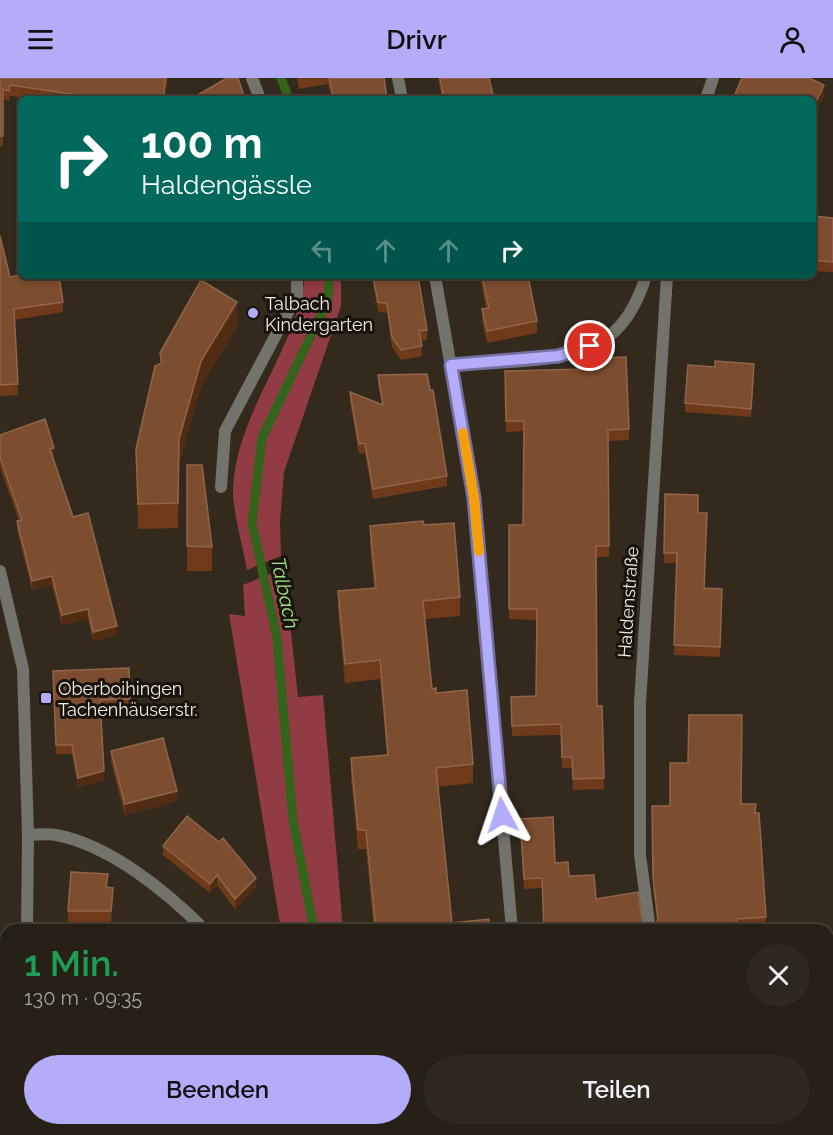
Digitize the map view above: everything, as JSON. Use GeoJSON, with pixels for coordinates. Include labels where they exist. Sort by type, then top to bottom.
{"type":"FeatureCollection","features":[{"type":"Feature","properties":{"kind":"street"},"geometry":{"type":"LineString","coordinates":[[252,78],[259,96]]}},
{"type":"Feature","properties":{"kind":"street"},"geometry":{"type":"LineString","coordinates":[[398,78],[401,96]]}},
{"type":"Feature","properties":{"kind":"street"},"geometry":{"type":"LineString","coordinates":[[707,96],[713,78]]}},
{"type":"Feature","properties":{"kind":"street"},"geometry":{"type":"LineString","coordinates":[[221,487],[225,431],[297,295],[297,279]]}},
{"type":"Feature","properties":{"kind":"street"},"geometry":{"type":"LineString","coordinates":[[436,279],[474,498],[511,924]]}},
{"type":"Feature","properties":{"kind":"street"},"geometry":{"type":"LineString","coordinates":[[451,365],[558,356],[590,346],[615,332],[639,298],[645,279]]}},
{"type":"Feature","properties":{"kind":"street","name":"Haldenstraße"},"geometry":{"type":"LineString","coordinates":[[649,924],[639,855],[640,703],[667,279]]}},
{"type":"Feature","properties":{"kind":"street"},"geometry":{"type":"LineString","coordinates":[[0,571],[23,669],[28,835],[27,924]]}},
{"type":"Feature","properties":{"kind":"street"},"geometry":{"type":"LineString","coordinates":[[28,835],[55,834],[92,846],[177,903],[199,924]]}},
{"type":"Feature","properties":{"kind":"shaded area"},"geometry":{"type":"Polygon","coordinates":[[[304,279],[341,279],[341,306],[284,472],[280,521],[281,556],[247,570],[233,497],[237,460],[255,407],[291,330],[304,279]]]}},
{"type":"Feature","properties":{"kind":"shaded area"},"geometry":{"type":"Polygon","coordinates":[[[284,568],[298,697],[323,695],[342,924],[280,924],[229,614],[245,616],[243,585],[284,568]]]}},
{"type":"Feature","properties":{"kind":"building"},"geometry":{"type":"Polygon","coordinates":[[[0,78],[166,78],[163,96],[85,96],[10,85],[9,91],[3,89],[3,136],[0,136],[0,78]]]}},
{"type":"Feature","properties":{"kind":"building"},"geometry":{"type":"Polygon","coordinates":[[[227,78],[238,78],[244,96],[200,96],[199,94],[227,78]]]}},
{"type":"Feature","properties":{"kind":"building"},"geometry":{"type":"Polygon","coordinates":[[[329,78],[384,78],[387,96],[333,96],[329,78]]]}},
{"type":"Feature","properties":{"kind":"building"},"geometry":{"type":"Polygon","coordinates":[[[440,78],[489,78],[493,96],[443,96],[440,78]]]}},
{"type":"Feature","properties":{"kind":"building"},"geometry":{"type":"Polygon","coordinates":[[[742,78],[809,78],[824,85],[816,102],[816,96],[734,96],[742,78]]]}},
{"type":"Feature","properties":{"kind":"building"},"geometry":{"type":"Polygon","coordinates":[[[816,216],[833,218],[833,262],[816,260],[816,216]]]}},
{"type":"Feature","properties":{"kind":"building"},"geometry":{"type":"Polygon","coordinates":[[[0,236],[10,277],[59,279],[63,302],[14,309],[18,384],[0,385],[0,236]]]}},
{"type":"Feature","properties":{"kind":"building"},"geometry":{"type":"Polygon","coordinates":[[[374,279],[418,279],[427,330],[419,331],[422,346],[401,350],[392,337],[387,304],[378,302],[374,279]]]}},
{"type":"Feature","properties":{"kind":"building"},"geometry":{"type":"Polygon","coordinates":[[[483,279],[529,279],[537,321],[487,331],[482,309],[489,308],[483,279]]]}},
{"type":"Feature","properties":{"kind":"building"},"geometry":{"type":"Polygon","coordinates":[[[201,280],[237,302],[201,361],[179,439],[178,503],[138,504],[136,449],[155,366],[162,363],[160,353],[201,280]]]}},
{"type":"Feature","properties":{"kind":"building"},"geometry":{"type":"Polygon","coordinates":[[[626,357],[629,429],[608,430],[609,546],[596,546],[597,706],[602,706],[604,778],[573,779],[572,757],[562,757],[561,724],[512,726],[511,697],[536,696],[537,609],[509,609],[509,525],[523,525],[524,421],[506,421],[505,371],[584,369],[583,359],[626,357]]]}},
{"type":"Feature","properties":{"kind":"building"},"geometry":{"type":"Polygon","coordinates":[[[715,361],[754,364],[751,409],[685,403],[688,365],[715,367],[715,361]]]}},
{"type":"Feature","properties":{"kind":"building"},"geometry":{"type":"Polygon","coordinates":[[[427,374],[430,390],[433,390],[447,476],[373,489],[365,443],[359,444],[350,392],[383,405],[378,375],[427,374]]]}},
{"type":"Feature","properties":{"kind":"building"},"geometry":{"type":"Polygon","coordinates":[[[45,419],[54,448],[50,449],[73,517],[88,513],[117,626],[93,632],[88,609],[62,615],[52,576],[32,581],[17,521],[22,520],[0,457],[0,435],[45,419]]]}},
{"type":"Feature","properties":{"kind":"building"},"geometry":{"type":"Polygon","coordinates":[[[187,465],[202,465],[212,547],[187,546],[187,465]]]}},
{"type":"Feature","properties":{"kind":"building"},"geometry":{"type":"Polygon","coordinates":[[[665,494],[698,495],[698,513],[707,513],[704,588],[722,589],[720,647],[674,645],[677,553],[664,553],[665,494]]]}},
{"type":"Feature","properties":{"kind":"building"},"geometry":{"type":"Polygon","coordinates":[[[423,521],[424,525],[454,523],[460,597],[423,601],[432,689],[436,688],[436,693],[467,690],[473,764],[436,768],[452,923],[489,919],[489,924],[375,924],[366,830],[358,830],[351,758],[388,755],[380,660],[345,664],[338,591],[376,588],[370,526],[423,521]]]}},
{"type":"Feature","properties":{"kind":"building"},"geometry":{"type":"Polygon","coordinates":[[[129,668],[130,699],[100,700],[104,771],[78,778],[72,745],[56,745],[53,671],[129,668]]]}},
{"type":"Feature","properties":{"kind":"building"},"geometry":{"type":"Polygon","coordinates":[[[689,715],[742,715],[741,804],[756,804],[755,813],[759,813],[766,917],[736,919],[737,924],[656,924],[658,919],[653,878],[652,806],[670,806],[670,763],[688,763],[689,715]]]}},
{"type":"Feature","properties":{"kind":"building"},"geometry":{"type":"Polygon","coordinates":[[[163,738],[177,791],[125,804],[111,751],[163,738]]]}},
{"type":"Feature","properties":{"kind":"building"},"geometry":{"type":"Polygon","coordinates":[[[187,816],[219,842],[223,838],[256,878],[235,899],[217,875],[210,884],[163,846],[187,816]]]}},
{"type":"Feature","properties":{"kind":"building"},"geometry":{"type":"Polygon","coordinates":[[[553,817],[555,863],[568,862],[569,876],[594,875],[596,899],[638,892],[643,924],[544,924],[542,878],[524,879],[520,819],[553,817]]]}},
{"type":"Feature","properties":{"kind":"building"},"geometry":{"type":"Polygon","coordinates":[[[71,872],[108,874],[106,887],[113,888],[111,911],[68,911],[71,872]]]}},
{"type":"Feature","properties":{"kind":"waterway","name":"Talbach"},"geometry":{"type":"LineString","coordinates":[[281,78],[288,96]]}},
{"type":"Feature","properties":{"kind":"waterway","name":"Talbach"},"geometry":{"type":"LineString","coordinates":[[313,924],[293,820],[277,638],[252,523],[262,438],[328,300],[329,279]]}},
{"type":"Feature","properties":{"kind":"slow traffic"},"geometry":{"type":"LineString","coordinates":[[463,433],[474,498],[479,551]]}},
{"type":"Feature","properties":{"kind":"place","name":"Talbach Kindergarten"},"geometry":{"type":"Point","coordinates":[253,313]}},
{"type":"Feature","properties":{"kind":"place","name":"Oberboihingen Tachenhäuserstr."},"geometry":{"type":"Point","coordinates":[46,698]}},
{"type":"Feature","properties":{"kind":"route"},"geometry":{"type":"LineString","coordinates":[[502,815],[474,498],[451,365],[558,356],[590,346]]}}]}
